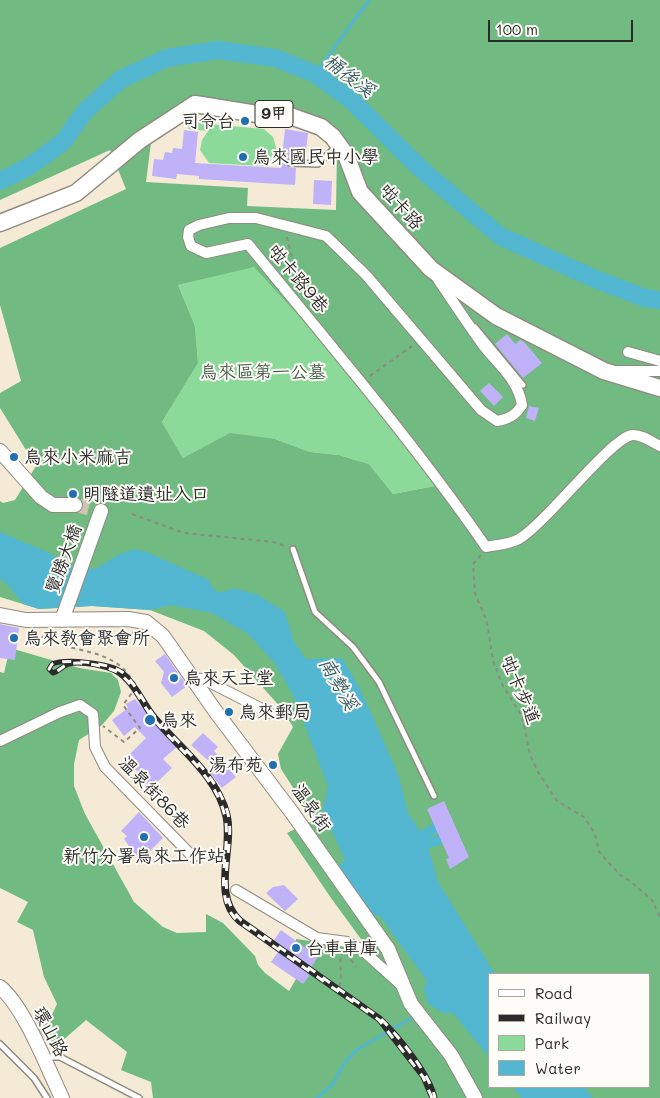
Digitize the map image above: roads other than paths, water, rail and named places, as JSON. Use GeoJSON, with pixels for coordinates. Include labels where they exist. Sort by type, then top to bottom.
{"type":"FeatureCollection","features":[{"type":"Feature","properties":{"kind":"main road","name":"啦卡路"},"geometry":{"type":"LineString","coordinates":[[0,223],[76,193],[140,140],[195,104],[257,114],[282,113],[321,127],[339,145],[346,155],[360,192],[431,269],[496,316],[604,371],[660,388]]}},
{"type":"Feature","properties":{"kind":"street","name":"啦卡路9巷"},"geometry":{"type":"LineString","coordinates":[[431,269],[484,346],[509,375],[520,392],[522,405],[516,414],[506,420],[497,421],[481,410],[421,337],[366,275],[326,236],[256,218],[229,218],[199,225],[190,230],[188,237],[191,246],[206,253],[248,244],[363,384],[453,500],[486,547],[518,540],[536,526],[612,449],[630,435],[636,435],[660,446]]}},
{"type":"Feature","properties":{"kind":"street"},"geometry":{"type":"LineString","coordinates":[[628,352],[660,361]]}},
{"type":"Feature","properties":{"kind":"street"},"geometry":{"type":"LineString","coordinates":[[604,371],[660,371]]}},
{"type":"Feature","properties":{"kind":"street"},"geometry":{"type":"LineString","coordinates":[[0,451],[41,497],[52,504],[75,505]]}},
{"type":"Feature","properties":{"kind":"street","name":"覽勝大橋"},"geometry":{"type":"LineString","coordinates":[[62,620],[102,511]]}},
{"type":"Feature","properties":{"kind":"street","name":"溫泉街"},"geometry":{"type":"LineString","coordinates":[[0,615],[26,620],[128,619],[146,622],[163,636],[191,678],[293,814],[388,949],[411,1004],[450,1055],[475,1098]]}},
{"type":"Feature","properties":{"kind":"street"},"geometry":{"type":"LineString","coordinates":[[191,678],[203,679],[270,713]]}},
{"type":"Feature","properties":{"kind":"street","name":"溫泉街86巷"},"geometry":{"type":"LineString","coordinates":[[0,741],[60,712],[80,705],[93,714],[95,747],[105,767],[193,857]]}},
{"type":"Feature","properties":{"kind":"street"},"geometry":{"type":"LineString","coordinates":[[236,890],[318,938],[347,942],[361,949],[403,986]]}},
{"type":"Feature","properties":{"kind":"street","name":"環山路"},"geometry":{"type":"LineString","coordinates":[[0,987],[8,994],[62,1098]]}},
{"type":"Feature","properties":{"kind":"lane"},"geometry":{"type":"LineString","coordinates":[[290,163],[318,164],[339,145]]}},
{"type":"Feature","properties":{"kind":"lane"},"geometry":{"type":"LineString","coordinates":[[462,315],[484,336],[523,385]]}},
{"type":"Feature","properties":{"kind":"lane"},"geometry":{"type":"LineString","coordinates":[[294,549],[315,612],[352,647],[379,682],[434,796]]}},
{"type":"Feature","properties":{"kind":"lane"},"geometry":{"type":"LineString","coordinates":[[0,1044],[34,1078],[47,1098]]}},
{"type":"Feature","properties":{"kind":"lane"},"geometry":{"type":"LineString","coordinates":[[42,1057],[60,1057],[139,1098]]}},
{"type":"Feature","properties":{"kind":"water","name":"南勢溪"},"geometry":{"type":"Polygon","coordinates":[[[0,532],[45,551],[73,567],[95,569],[120,554],[134,549],[149,553],[209,580],[213,588],[218,592],[234,588],[258,595],[285,612],[294,642],[306,659],[342,658],[359,687],[399,777],[408,813],[427,842],[438,882],[494,973],[488,973],[488,1056],[453,1013],[443,1013],[428,1004],[424,989],[427,981],[380,916],[369,914],[337,868],[345,860],[323,811],[328,786],[293,695],[274,662],[247,633],[212,613],[171,605],[150,610],[92,606],[39,609],[23,604],[7,584],[0,579],[0,532]]]}},
{"type":"Feature","properties":{"kind":"water"},"geometry":{"type":"Polygon","coordinates":[[[514,1088],[585,1088],[593,1098],[522,1098],[514,1088]]]}},
{"type":"Feature","properties":{"kind":"waterway"},"geometry":{"type":"LineString","coordinates":[[315,74],[369,0]]}},
{"type":"Feature","properties":{"kind":"waterway","name":"桶後溪"},"geometry":{"type":"LineString","coordinates":[[0,181],[30,166],[64,141],[84,112],[121,79],[167,58],[218,50],[275,58],[315,74],[351,100],[422,170],[500,236],[595,279],[645,298],[660,300]]}},
{"type":"Feature","properties":{"kind":"waterway"},"geometry":{"type":"LineString","coordinates":[[412,842],[445,822]]}},
{"type":"Feature","properties":{"kind":"waterway"},"geometry":{"type":"LineString","coordinates":[[415,847],[450,837]]}},
{"type":"Feature","properties":{"kind":"waterway"},"geometry":{"type":"LineString","coordinates":[[394,1028],[414,1017]]}},
{"type":"Feature","properties":{"kind":"waterway"},"geometry":{"type":"LineString","coordinates":[[317,1098],[332,1085],[346,1061],[358,1049],[386,1033]]}},
{"type":"Feature","properties":{"kind":"tunnel"},"geometry":{"type":"LineString","coordinates":[[75,505],[101,511]]}},
{"type":"Feature","properties":{"kind":"railway"},"geometry":{"type":"LineString","coordinates":[[432,1098],[423,1077],[379,1020],[239,922],[230,912],[224,887],[226,830],[225,817],[220,802],[205,775],[152,717],[127,681],[117,672],[100,666],[80,663],[69,664],[53,673],[49,669],[52,664],[67,661],[98,664],[116,669],[127,677],[156,718],[198,762],[223,800],[230,827],[226,884],[232,909],[241,920],[380,1018],[404,1044],[420,1067],[432,1088],[435,1098]]}},
{"type":"Feature","properties":{"kind":"place","name":"司令台"},"geometry":{"type":"Point","coordinates":[245,121]}},
{"type":"Feature","properties":{"kind":"place","name":"烏來國民中小學"},"geometry":{"type":"Point","coordinates":[243,157]}},
{"type":"Feature","properties":{"kind":"place","name":"烏來小米麻吉"},"geometry":{"type":"Point","coordinates":[14,457]}},
{"type":"Feature","properties":{"kind":"place","name":"明隧道遺址入口"},"geometry":{"type":"Point","coordinates":[73,494]}},
{"type":"Feature","properties":{"kind":"place","name":"烏來教會聚會所"},"geometry":{"type":"Point","coordinates":[14,638]}},
{"type":"Feature","properties":{"kind":"place","name":"烏來天主堂"},"geometry":{"type":"Point","coordinates":[174,678]}},
{"type":"Feature","properties":{"kind":"place","name":"烏來郵局"},"geometry":{"type":"Point","coordinates":[229,712]}},
{"type":"Feature","properties":{"kind":"place","name":"烏來"},"geometry":{"type":"Point","coordinates":[150,720]}},
{"type":"Feature","properties":{"kind":"place","name":"湯布苑"},"geometry":{"type":"Point","coordinates":[273,765]}},
{"type":"Feature","properties":{"kind":"place","name":"新竹分署烏來工作站"},"geometry":{"type":"Point","coordinates":[144,837]}},
{"type":"Feature","properties":{"kind":"place","name":"台車車庫"},"geometry":{"type":"Point","coordinates":[296,948]}},
{"type":"Feature","properties":{"kind":"park label","name":"烏來區第一公墓"},"geometry":{"type":"Point","coordinates":[263,372]}}]}
